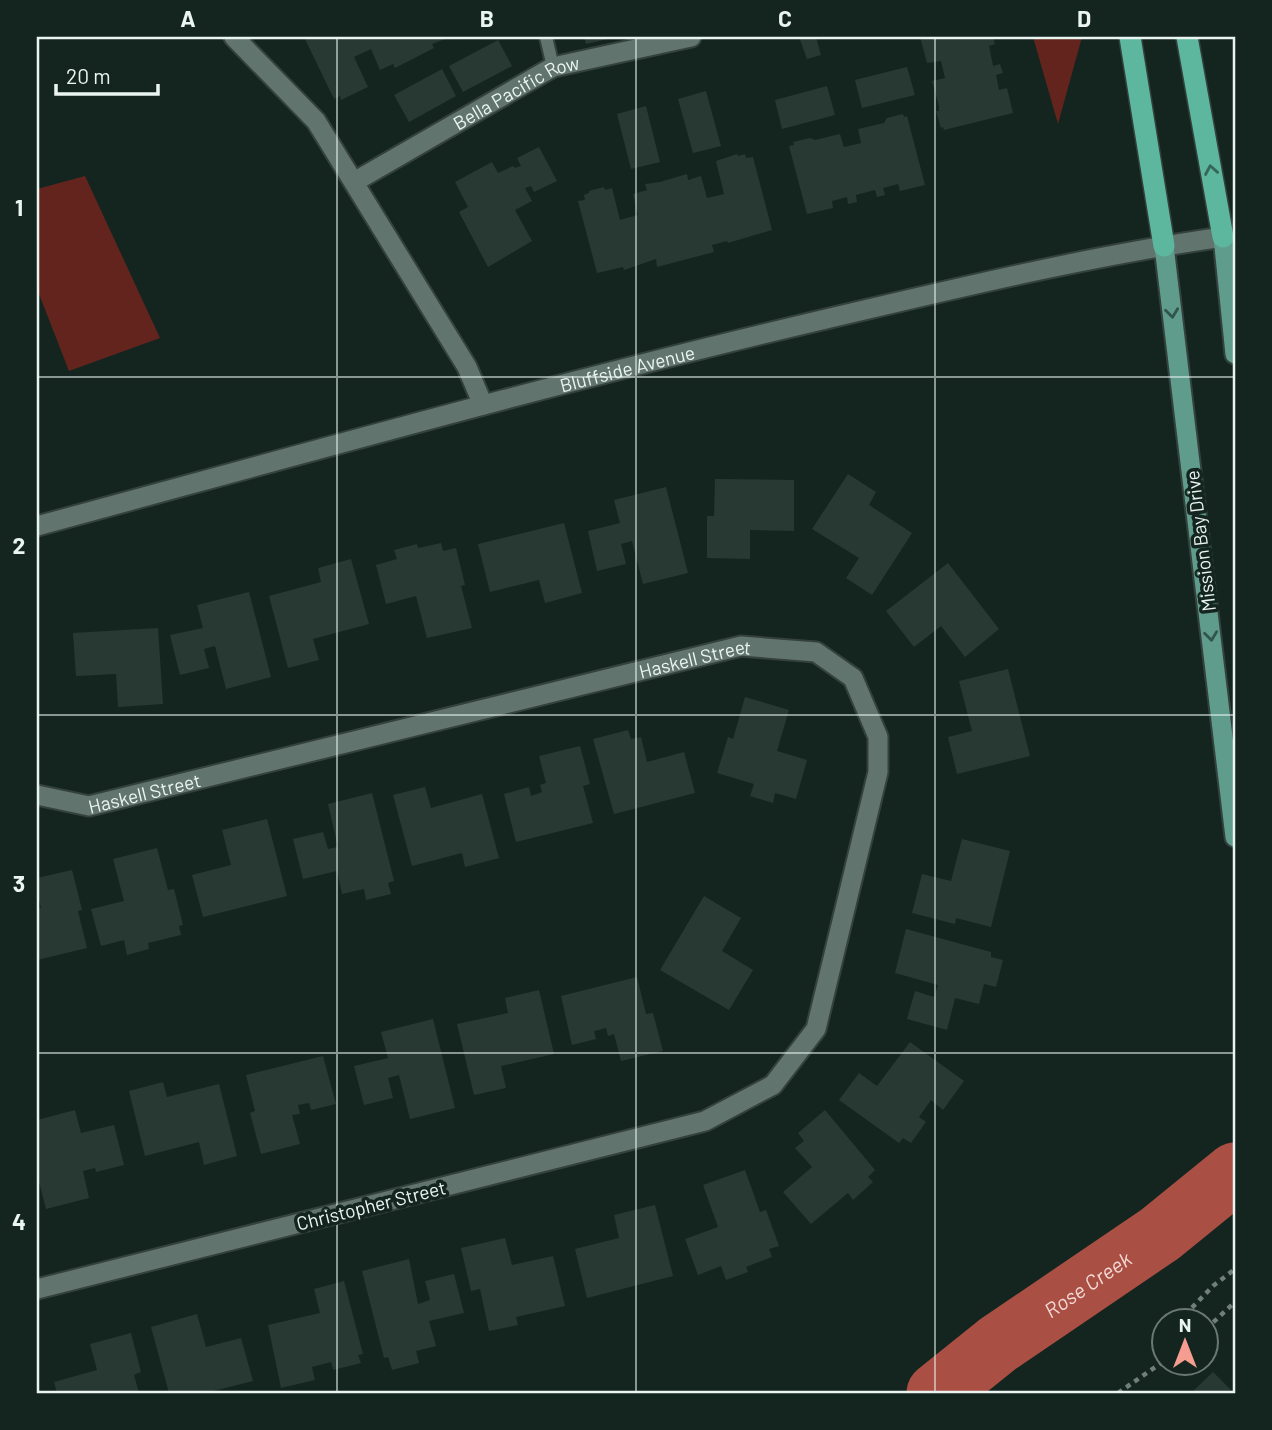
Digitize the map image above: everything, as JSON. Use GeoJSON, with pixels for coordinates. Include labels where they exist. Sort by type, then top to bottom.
{"type":"FeatureCollection","features":[{"type":"Feature","properties":{"kind":"highway"},"geometry":{"type":"LineString","coordinates":[[1130,37],[1164,246]]}},
{"type":"Feature","properties":{"kind":"highway"},"geometry":{"type":"LineString","coordinates":[[1186,37],[1223,237]]}},
{"type":"Feature","properties":{"kind":"main road"},"geometry":{"type":"LineString","coordinates":[[1223,237],[1235,354]]}},
{"type":"Feature","properties":{"kind":"main road","name":"Mission Bay Drive"},"geometry":{"type":"LineString","coordinates":[[1164,246],[1235,837]]}},
{"type":"Feature","properties":{"kind":"street"},"geometry":{"type":"LineString","coordinates":[[234,37],[316,121],[467,367],[483,405]]}},
{"type":"Feature","properties":{"kind":"street","name":"Bella Pacific Row"},"geometry":{"type":"LineString","coordinates":[[354,182],[553,67],[691,37]]}},
{"type":"Feature","properties":{"kind":"street","name":"Bluffside Avenue"},"geometry":{"type":"LineString","coordinates":[[37,526],[704,348],[960,287],[1164,246],[1223,237]]}},
{"type":"Feature","properties":{"kind":"street","name":"Haskell Street"},"geometry":{"type":"LineString","coordinates":[[37,795],[89,806],[741,646],[816,652],[853,678],[878,737],[878,772],[862,840],[816,1029],[774,1085],[705,1121]]}},
{"type":"Feature","properties":{"kind":"street","name":"Christopher Street"},"geometry":{"type":"LineString","coordinates":[[37,1289],[705,1121]]}},
{"type":"Feature","properties":{"kind":"lane"},"geometry":{"type":"LineString","coordinates":[[546,37],[553,67]]}},
{"type":"Feature","properties":{"kind":"path"},"geometry":{"type":"LineString","coordinates":[[1191,1308],[1235,1269]]}},
{"type":"Feature","properties":{"kind":"path"},"geometry":{"type":"LineString","coordinates":[[1220,1317],[1235,1304]]}},
{"type":"Feature","properties":{"kind":"path"},"geometry":{"type":"LineString","coordinates":[[1118,1393],[1150,1371]]}},
{"type":"Feature","properties":{"kind":"shaded area"},"geometry":{"type":"Polygon","coordinates":[[[1033,37],[1082,37],[1058,124],[1033,37]]]}},
{"type":"Feature","properties":{"kind":"shaded area"},"geometry":{"type":"Polygon","coordinates":[[[85,176],[160,338],[69,371],[37,289],[37,189],[85,176]]]}},
{"type":"Feature","properties":{"kind":"building"},"geometry":{"type":"Polygon","coordinates":[[[304,37],[445,39],[432,44],[434,48],[395,68],[393,64],[380,70],[371,49],[354,57],[368,87],[341,100],[340,96],[334,99],[304,37]]]}},
{"type":"Feature","properties":{"kind":"building"},"geometry":{"type":"Polygon","coordinates":[[[584,37],[612,37],[612,38],[586,44],[584,37]]]}},
{"type":"Feature","properties":{"kind":"building"},"geometry":{"type":"Polygon","coordinates":[[[799,37],[816,37],[821,55],[807,59],[799,37]]]}},
{"type":"Feature","properties":{"kind":"building"},"geometry":{"type":"Polygon","coordinates":[[[920,37],[993,37],[995,44],[989,46],[993,66],[1000,64],[1003,73],[996,75],[999,90],[1007,88],[1013,113],[944,130],[941,128],[936,111],[939,111],[939,106],[932,81],[945,78],[941,61],[927,63],[920,37]]]}},
{"type":"Feature","properties":{"kind":"building"},"geometry":{"type":"Polygon","coordinates":[[[498,40],[512,66],[463,92],[449,66],[498,40]]]}},
{"type":"Feature","properties":{"kind":"building"},"geometry":{"type":"Polygon","coordinates":[[[907,67],[915,95],[862,108],[855,80],[907,67]]]}},
{"type":"Feature","properties":{"kind":"building"},"geometry":{"type":"Polygon","coordinates":[[[442,69],[456,96],[409,122],[394,95],[442,69]]]}},
{"type":"Feature","properties":{"kind":"building"},"geometry":{"type":"Polygon","coordinates":[[[827,86],[835,115],[782,129],[775,100],[827,86]]]}},
{"type":"Feature","properties":{"kind":"building"},"geometry":{"type":"Polygon","coordinates":[[[706,91],[721,146],[693,153],[678,99],[706,91]]]}},
{"type":"Feature","properties":{"kind":"building"},"geometry":{"type":"Polygon","coordinates":[[[646,106],[660,162],[631,169],[617,114],[646,106]]]}},
{"type":"Feature","properties":{"kind":"building"},"geometry":{"type":"Polygon","coordinates":[[[903,114],[904,117],[907,116],[925,185],[900,191],[898,184],[883,188],[885,195],[877,197],[875,190],[856,195],[857,202],[848,204],[847,197],[832,201],[833,208],[807,214],[789,146],[794,145],[793,142],[810,138],[815,140],[840,134],[844,147],[861,143],[858,129],[884,123],[887,118],[903,114]]]}},
{"type":"Feature","properties":{"kind":"building"},"geometry":{"type":"Polygon","coordinates":[[[539,147],[557,181],[534,192],[531,186],[525,188],[532,201],[515,210],[532,241],[488,267],[459,212],[468,207],[455,182],[492,162],[498,173],[513,166],[521,166],[517,158],[539,147]]]}},
{"type":"Feature","properties":{"kind":"building"},"geometry":{"type":"Polygon","coordinates":[[[745,154],[746,158],[753,157],[772,230],[712,245],[714,252],[657,267],[656,259],[624,270],[623,267],[597,273],[578,201],[585,200],[584,195],[604,187],[605,190],[612,188],[620,220],[638,215],[633,194],[647,190],[645,184],[687,174],[688,180],[701,176],[707,198],[724,194],[716,161],[745,154]]]}},
{"type":"Feature","properties":{"kind":"building"},"geometry":{"type":"Polygon","coordinates":[[[848,474],[876,492],[869,505],[912,533],[872,595],[846,578],[859,558],[812,529],[848,474]]]}},
{"type":"Feature","properties":{"kind":"building"},"geometry":{"type":"Polygon","coordinates":[[[715,479],[794,480],[794,531],[750,530],[750,559],[707,558],[707,516],[714,516],[715,479]]]}},
{"type":"Feature","properties":{"kind":"building"},"geometry":{"type":"Polygon","coordinates":[[[666,487],[688,573],[643,584],[632,541],[621,544],[626,564],[597,571],[588,531],[620,523],[614,500],[666,487]]]}},
{"type":"Feature","properties":{"kind":"building"},"geometry":{"type":"Polygon","coordinates":[[[564,523],[582,593],[545,603],[539,580],[490,592],[478,544],[564,523]]]}},
{"type":"Feature","properties":{"kind":"building"},"geometry":{"type":"Polygon","coordinates":[[[441,543],[443,551],[456,548],[465,585],[461,586],[472,628],[427,638],[416,596],[386,604],[376,565],[397,559],[394,550],[417,544],[418,548],[441,543]]]}},
{"type":"Feature","properties":{"kind":"building"},"geometry":{"type":"Polygon","coordinates":[[[351,559],[369,624],[313,639],[319,660],[288,668],[269,596],[321,582],[318,568],[351,559]]]}},
{"type":"Feature","properties":{"kind":"building"},"geometry":{"type":"Polygon","coordinates":[[[948,563],[999,629],[965,657],[941,626],[914,647],[886,611],[948,563]]]}},
{"type":"Feature","properties":{"kind":"building"},"geometry":{"type":"Polygon","coordinates":[[[249,592],[271,677],[226,689],[215,646],[204,649],[209,668],[180,675],[170,635],[203,628],[197,605],[249,592]]]}},
{"type":"Feature","properties":{"kind":"building"},"geometry":{"type":"Polygon","coordinates":[[[158,628],[163,704],[118,707],[116,674],[76,676],[73,633],[158,628]]]}},
{"type":"Feature","properties":{"kind":"building"},"geometry":{"type":"Polygon","coordinates":[[[1008,669],[1030,756],[957,774],[948,737],[972,731],[959,681],[1008,669]]]}},
{"type":"Feature","properties":{"kind":"building"},"geometry":{"type":"Polygon","coordinates":[[[745,697],[789,710],[777,751],[807,760],[796,799],[775,793],[773,803],[750,796],[754,784],[717,773],[728,737],[733,739],[745,697]]]}},
{"type":"Feature","properties":{"kind":"building"},"geometry":{"type":"Polygon","coordinates":[[[628,730],[631,739],[641,737],[647,762],[684,752],[695,793],[614,814],[593,739],[628,730]]]}},
{"type":"Feature","properties":{"kind":"building"},"geometry":{"type":"Polygon","coordinates":[[[580,746],[590,784],[583,786],[593,823],[516,842],[504,794],[529,787],[531,796],[542,792],[540,785],[546,783],[539,756],[580,746]]]}},
{"type":"Feature","properties":{"kind":"building"},"geometry":{"type":"Polygon","coordinates":[[[425,787],[431,808],[482,794],[499,858],[465,867],[462,853],[412,866],[393,795],[425,787]]]}},
{"type":"Feature","properties":{"kind":"building"},"geometry":{"type":"Polygon","coordinates":[[[372,793],[394,881],[388,883],[391,894],[366,900],[364,889],[342,894],[337,871],[303,879],[293,839],[323,832],[328,849],[338,847],[328,804],[372,793]]]}},
{"type":"Feature","properties":{"kind":"building"},"geometry":{"type":"Polygon","coordinates":[[[267,819],[287,896],[203,917],[192,875],[231,865],[222,830],[267,819]]]}},
{"type":"Feature","properties":{"kind":"building"},"geometry":{"type":"Polygon","coordinates":[[[962,839],[1010,851],[991,927],[956,918],[955,924],[912,913],[922,874],[951,881],[962,839]]]}},
{"type":"Feature","properties":{"kind":"building"},"geometry":{"type":"Polygon","coordinates":[[[157,848],[168,890],[174,889],[183,925],[179,926],[181,935],[148,943],[149,949],[127,955],[124,940],[101,946],[91,909],[124,901],[113,859],[157,848]]]}},
{"type":"Feature","properties":{"kind":"building"},"geometry":{"type":"Polygon","coordinates":[[[72,870],[82,910],[78,911],[87,948],[37,960],[37,908],[41,908],[37,878],[72,870]]]}},
{"type":"Feature","properties":{"kind":"building"},"geometry":{"type":"Polygon","coordinates":[[[704,896],[741,918],[722,951],[753,970],[729,1010],[660,970],[704,896]]]}},
{"type":"Feature","properties":{"kind":"building"},"geometry":{"type":"Polygon","coordinates":[[[906,929],[991,952],[991,957],[1003,960],[996,987],[984,984],[979,1004],[955,998],[947,1030],[907,1019],[915,991],[934,997],[938,985],[895,973],[906,929]]]}},
{"type":"Feature","properties":{"kind":"building"},"geometry":{"type":"Polygon","coordinates":[[[637,977],[646,1014],[653,1013],[663,1051],[621,1061],[614,1034],[608,1036],[606,1028],[594,1031],[596,1039],[572,1045],[561,996],[637,977]]]}},
{"type":"Feature","properties":{"kind":"building"},"geometry":{"type":"Polygon","coordinates":[[[539,990],[554,1054],[501,1066],[506,1088],[474,1095],[457,1024],[508,1013],[505,998],[539,990]]]}},
{"type":"Feature","properties":{"kind":"building"},"geometry":{"type":"Polygon","coordinates":[[[433,1019],[455,1108],[410,1119],[399,1075],[388,1078],[393,1098],[364,1105],[354,1066],[388,1058],[381,1032],[433,1019]]]}},
{"type":"Feature","properties":{"kind":"building"},"geometry":{"type":"Polygon","coordinates":[[[910,1042],[964,1081],[943,1110],[931,1100],[919,1117],[926,1122],[911,1143],[903,1138],[899,1143],[839,1100],[859,1073],[877,1086],[910,1042]]]}},
{"type":"Feature","properties":{"kind":"building"},"geometry":{"type":"Polygon","coordinates":[[[323,1056],[336,1104],[311,1110],[309,1103],[298,1105],[300,1114],[292,1115],[300,1144],[261,1154],[250,1113],[255,1111],[246,1075],[323,1056]]]}},
{"type":"Feature","properties":{"kind":"building"},"geometry":{"type":"Polygon","coordinates":[[[163,1082],[167,1097],[219,1084],[237,1156],[204,1165],[199,1142],[145,1156],[129,1091],[163,1082]]]}},
{"type":"Feature","properties":{"kind":"building"},"geometry":{"type":"Polygon","coordinates":[[[75,1110],[81,1133],[114,1125],[124,1165],[96,1172],[95,1168],[83,1171],[89,1198],[46,1209],[37,1174],[37,1120],[75,1110]]]}},
{"type":"Feature","properties":{"kind":"building"},"geometry":{"type":"Polygon","coordinates":[[[825,1110],[875,1170],[868,1177],[873,1182],[853,1200],[848,1193],[811,1224],[783,1192],[812,1167],[795,1148],[804,1141],[798,1133],[825,1110]]]}},
{"type":"Feature","properties":{"kind":"building"},"geometry":{"type":"Polygon","coordinates":[[[745,1170],[760,1212],[766,1210],[779,1246],[769,1249],[772,1257],[746,1267],[748,1272],[726,1280],[721,1266],[698,1275],[685,1239],[718,1227],[703,1185],[745,1170]]]}},
{"type":"Feature","properties":{"kind":"building"},"geometry":{"type":"Polygon","coordinates":[[[655,1205],[673,1276],[587,1298],[575,1249],[619,1238],[614,1215],[655,1205]]]}},
{"type":"Feature","properties":{"kind":"building"},"geometry":{"type":"Polygon","coordinates":[[[505,1238],[512,1265],[553,1256],[565,1306],[516,1317],[518,1325],[489,1331],[480,1289],[471,1291],[461,1248],[505,1238]]]}},
{"type":"Feature","properties":{"kind":"building"},"geometry":{"type":"Polygon","coordinates":[[[409,1259],[418,1304],[430,1300],[425,1281],[454,1274],[464,1313],[429,1321],[436,1346],[416,1351],[419,1363],[392,1370],[388,1357],[384,1358],[362,1271],[409,1259]]]}},
{"type":"Feature","properties":{"kind":"building"},"geometry":{"type":"Polygon","coordinates":[[[344,1281],[363,1354],[358,1355],[361,1363],[333,1370],[331,1362],[312,1367],[315,1380],[281,1388],[268,1325],[320,1313],[314,1289],[344,1281]]]}},
{"type":"Feature","properties":{"kind":"building"},"geometry":{"type":"Polygon","coordinates":[[[197,1314],[206,1347],[241,1338],[253,1381],[205,1393],[169,1393],[151,1327],[197,1314]]]}},
{"type":"Feature","properties":{"kind":"building"},"geometry":{"type":"Polygon","coordinates":[[[131,1333],[141,1372],[134,1375],[139,1393],[57,1393],[54,1382],[97,1370],[90,1344],[131,1333]]]}},
{"type":"Feature","properties":{"kind":"building"},"geometry":{"type":"Polygon","coordinates":[[[1207,1378],[1219,1378],[1234,1393],[1191,1393],[1207,1378]]]}},
{"type":"Feature","properties":{"kind":"waterway","name":"Rose Creek"},"geometry":{"type":"LineString","coordinates":[[937,1393],[998,1344],[1160,1234],[1235,1173]]}}]}
